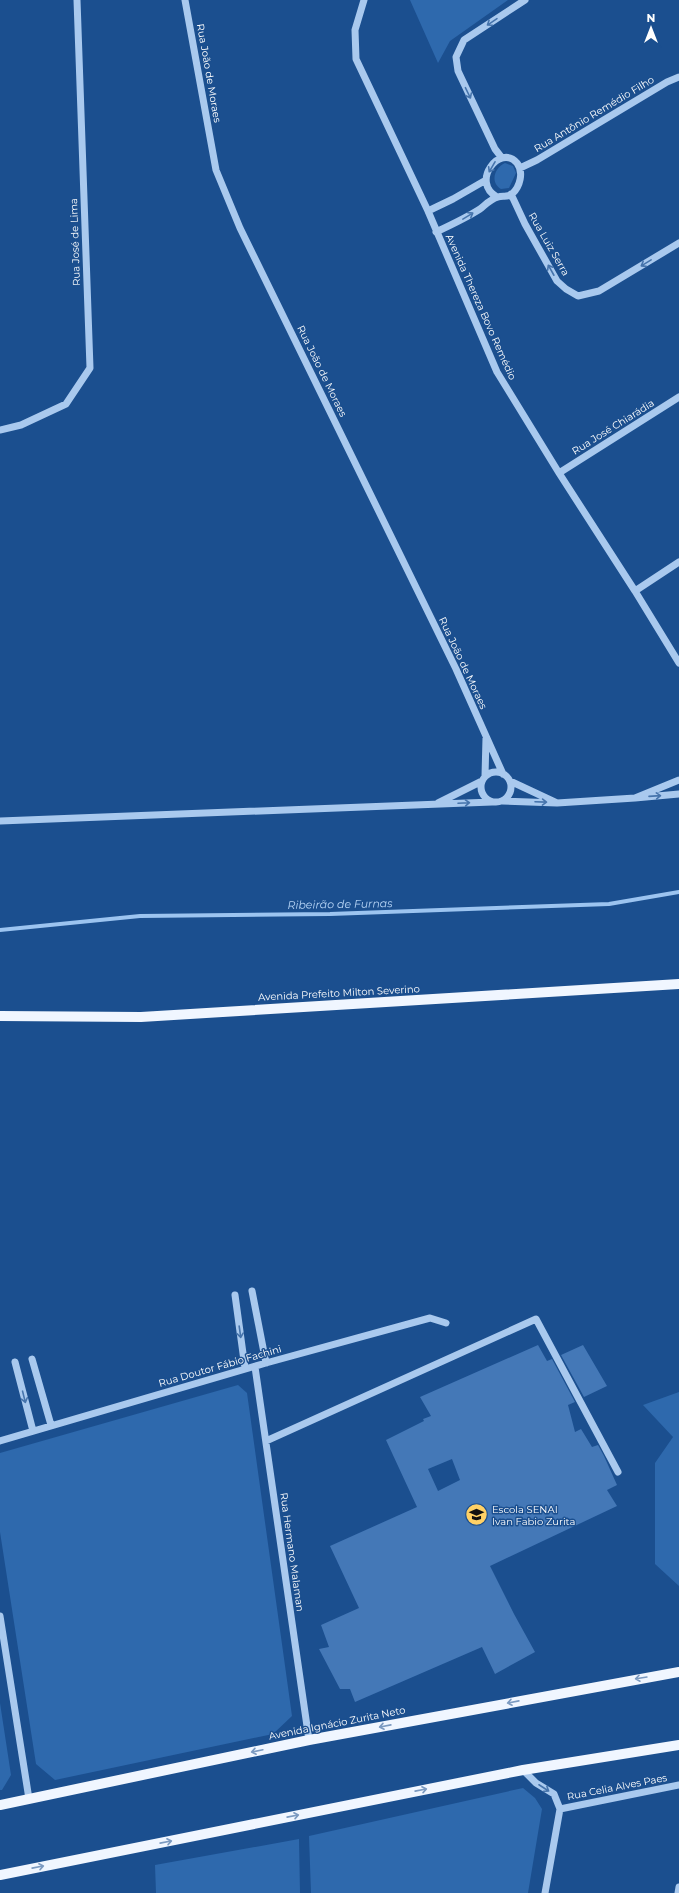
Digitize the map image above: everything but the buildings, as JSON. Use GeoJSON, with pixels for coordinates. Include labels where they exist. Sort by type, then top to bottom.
{"type":"FeatureCollection","features":[{"type":"Feature","properties":{"kind":"main road","name":"Avenida Prefeito Milton Severino"},"geometry":{"type":"LineString","coordinates":[[0,1016],[142,1017],[679,984]]}},
{"type":"Feature","properties":{"kind":"main road","name":"Avenida Ignácio Zurita Neto"},"geometry":{"type":"LineString","coordinates":[[0,1805],[309,1740],[679,1672]]}},
{"type":"Feature","properties":{"kind":"main road"},"geometry":{"type":"LineString","coordinates":[[0,1875],[524,1770],[679,1745]]}},
{"type":"Feature","properties":{"kind":"street","name":"Rua José de Lima"},"geometry":{"type":"LineString","coordinates":[[0,430],[21,425],[66,404],[90,368],[77,0]]}},
{"type":"Feature","properties":{"kind":"street","name":"Rua João de Moraes"},"geometry":{"type":"LineString","coordinates":[[185,0],[216,170],[240,228],[344,438],[503,774]]}},
{"type":"Feature","properties":{"kind":"street","name":"Avenida Thereza Bovo Remédio"},"geometry":{"type":"LineString","coordinates":[[364,0],[355,30],[356,58],[428,211],[497,372],[679,663]]}},
{"type":"Feature","properties":{"kind":"street"},"geometry":{"type":"LineString","coordinates":[[502,158],[496,149],[458,71],[456,57],[464,40],[525,0]]}},
{"type":"Feature","properties":{"kind":"street","name":"Rua Antônio Remédio Filho"},"geometry":{"type":"LineString","coordinates":[[520,168],[537,160],[667,82],[679,77]]}},
{"type":"Feature","properties":{"kind":"street"},"geometry":{"type":"LineString","coordinates":[[436,232],[461,220],[497,197],[505,197],[511,194],[516,189],[522,175],[516,162],[510,158],[502,158],[496,161],[491,166],[486,180],[487,187],[491,193],[497,197]]}},
{"type":"Feature","properties":{"kind":"street"},"geometry":{"type":"LineString","coordinates":[[428,211],[453,199],[486,180]]}},
{"type":"Feature","properties":{"kind":"street","name":"Rua Luiz Serra"},"geometry":{"type":"LineString","coordinates":[[511,194],[525,224],[557,281],[566,289],[578,296],[599,291],[679,243]]}},
{"type":"Feature","properties":{"kind":"street","name":"Rua José Chiarádia"},"geometry":{"type":"LineString","coordinates":[[559,473],[679,397]]}},
{"type":"Feature","properties":{"kind":"street"},"geometry":{"type":"LineString","coordinates":[[635,591],[679,562]]}},
{"type":"Feature","properties":{"kind":"street","name":"Rua João de Moraes"},"geometry":{"type":"LineString","coordinates":[[483,779],[486,736]]}},
{"type":"Feature","properties":{"kind":"street"},"geometry":{"type":"LineString","coordinates":[[436,804],[494,772],[503,774],[510,781],[557,803]]}},
{"type":"Feature","properties":{"kind":"street"},"geometry":{"type":"LineString","coordinates":[[483,779],[481,791],[483,795],[492,802]]}},
{"type":"Feature","properties":{"kind":"street"},"geometry":{"type":"LineString","coordinates":[[635,798],[679,780]]}},
{"type":"Feature","properties":{"kind":"street"},"geometry":{"type":"LineString","coordinates":[[502,801],[511,790],[510,781]]}},
{"type":"Feature","properties":{"kind":"street"},"geometry":{"type":"LineString","coordinates":[[0,821],[502,801],[557,803],[679,794]]}},
{"type":"Feature","properties":{"kind":"street"},"geometry":{"type":"LineString","coordinates":[[252,1291],[266,1362]]}},
{"type":"Feature","properties":{"kind":"street"},"geometry":{"type":"LineString","coordinates":[[236,1295],[245,1368]]}},
{"type":"Feature","properties":{"kind":"street","name":"Rua Doutor Fábio Fachini"},"geometry":{"type":"LineString","coordinates":[[0,1441],[245,1368],[430,1318],[446,1323]]}},
{"type":"Feature","properties":{"kind":"street"},"geometry":{"type":"LineString","coordinates":[[266,1441],[536,1319],[618,1472]]}},
{"type":"Feature","properties":{"kind":"street"},"geometry":{"type":"LineString","coordinates":[[32,1358],[51,1425]]}},
{"type":"Feature","properties":{"kind":"street"},"geometry":{"type":"LineString","coordinates":[[15,1362],[33,1431]]}},
{"type":"Feature","properties":{"kind":"street","name":"Rua Hermano Malaman"},"geometry":{"type":"LineString","coordinates":[[255,1366],[309,1740]]}},
{"type":"Feature","properties":{"kind":"street"},"geometry":{"type":"LineString","coordinates":[[0,1616],[28,1799]]}},
{"type":"Feature","properties":{"kind":"street"},"geometry":{"type":"LineString","coordinates":[[524,1770],[536,1783],[554,1794],[560,1809],[545,1893]]}},
{"type":"Feature","properties":{"kind":"street","name":"Rua Celia Alves Paes"},"geometry":{"type":"LineString","coordinates":[[560,1809],[679,1785]]}},
{"type":"Feature","properties":{"kind":"street"},"geometry":{"type":"LineString","coordinates":[[678,1893],[679,1887]]}},
{"type":"Feature","properties":{"kind":"shaded area"},"geometry":{"type":"Polygon","coordinates":[[[410,0],[508,0],[450,41],[438,63],[410,0]]]}},
{"type":"Feature","properties":{"kind":"shaded area"},"geometry":{"type":"Polygon","coordinates":[[[505,163],[513,166],[516,173],[509,188],[501,189],[495,183],[495,176],[498,168],[505,163]]]}},
{"type":"Feature","properties":{"kind":"shaded area"},"geometry":{"type":"Polygon","coordinates":[[[238,1385],[247,1393],[292,1716],[273,1734],[55,1780],[36,1764],[0,1532],[0,1453],[238,1385]]]}},
{"type":"Feature","properties":{"kind":"shaded area"},"geometry":{"type":"Polygon","coordinates":[[[679,1392],[679,1586],[655,1564],[655,1463],[673,1437],[643,1405],[679,1392]]]}},
{"type":"Feature","properties":{"kind":"shaded area"},"geometry":{"type":"Polygon","coordinates":[[[0,1703],[11,1775],[2,1790],[0,1790],[0,1703]]]}},
{"type":"Feature","properties":{"kind":"shaded area"},"geometry":{"type":"Polygon","coordinates":[[[523,1788],[535,1798],[542,1809],[528,1893],[311,1893],[309,1836],[523,1788]]]}},
{"type":"Feature","properties":{"kind":"shaded area"},"geometry":{"type":"Polygon","coordinates":[[[299,1839],[300,1893],[156,1893],[155,1865],[299,1839]]]}},
{"type":"Feature","properties":{"kind":"waterway","name":"Ribeirão de Furnas"},"geometry":{"type":"LineString","coordinates":[[0,930],[140,916],[330,914],[609,904],[679,892]]}},
{"type":"Feature","properties":{"kind":"place","name":"Escola SENAI Ivan Fabio Zurita"},"geometry":{"type":"Point","coordinates":[476,1515]}}]}
